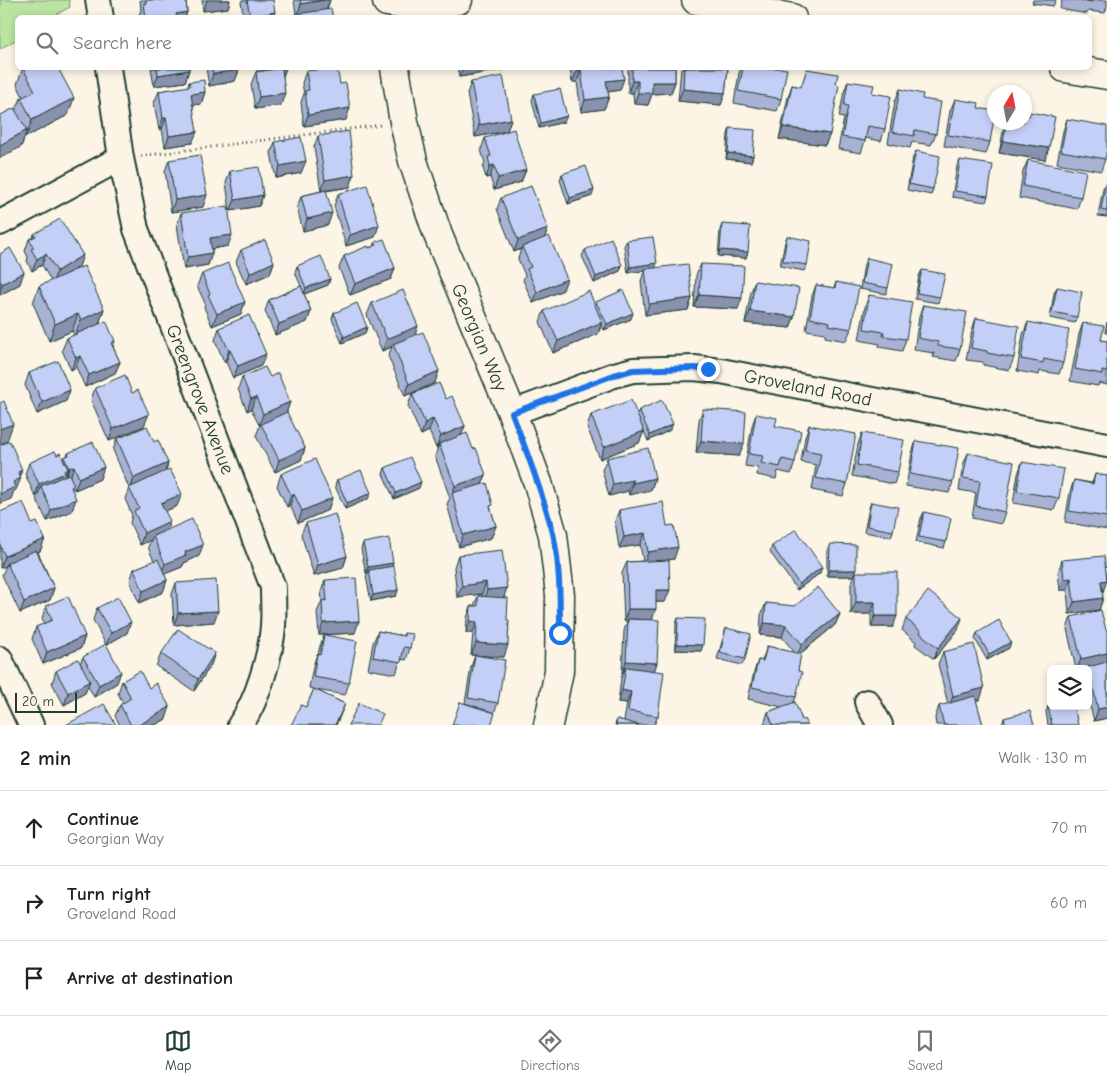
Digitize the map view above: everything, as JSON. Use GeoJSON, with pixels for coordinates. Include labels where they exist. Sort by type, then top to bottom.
{"type":"FeatureCollection","features":[{"type":"Feature","properties":{"kind":"street"},"geometry":{"type":"LineString","coordinates":[[98,0],[100,15]]}},
{"type":"Feature","properties":{"kind":"street"},"geometry":{"type":"LineString","coordinates":[[388,5],[418,7],[458,0]]}},
{"type":"Feature","properties":{"kind":"street"},"geometry":{"type":"LineString","coordinates":[[696,0],[776,15]]}},
{"type":"Feature","properties":{"kind":"street","name":"Greengrove Avenue"},"geometry":{"type":"LineString","coordinates":[[108,70],[121,158],[136,230],[273,587],[273,627],[267,659],[247,716],[240,725]]}},
{"type":"Feature","properties":{"kind":"street","name":"Georgian Way"},"geometry":{"type":"LineString","coordinates":[[395,70],[413,161],[438,235],[512,413],[538,483],[553,535],[559,587],[560,671],[548,725]]}},
{"type":"Feature","properties":{"kind":"street"},"geometry":{"type":"LineString","coordinates":[[1077,70],[1107,75]]}},
{"type":"Feature","properties":{"kind":"street"},"geometry":{"type":"LineString","coordinates":[[0,223],[121,158]]}},
{"type":"Feature","properties":{"kind":"street","name":"Groveland Road"},"geometry":{"type":"LineString","coordinates":[[512,413],[614,375],[633,370],[694,368],[730,373],[1107,445]]}},
{"type":"Feature","properties":{"kind":"street"},"geometry":{"type":"LineString","coordinates":[[0,659],[31,725]]}},
{"type":"Feature","properties":{"kind":"street"},"geometry":{"type":"LineString","coordinates":[[867,702],[880,725]]}},
{"type":"Feature","properties":{"kind":"path"},"geometry":{"type":"LineString","coordinates":[[0,4],[1,0]]}},
{"type":"Feature","properties":{"kind":"path"},"geometry":{"type":"LineString","coordinates":[[121,158],[404,122]]}},
{"type":"Feature","properties":{"kind":"green space"},"geometry":{"type":"Polygon","coordinates":[[[0,0],[69,0],[70,7],[56,15],[15,15],[15,40],[0,49],[0,0]]]}},
{"type":"Feature","properties":{"kind":"building"},"geometry":{"type":"Polygon","coordinates":[[[146,0],[186,0],[187,12],[176,15],[146,15],[144,3],[146,3],[146,0]]]}},
{"type":"Feature","properties":{"kind":"building"},"geometry":{"type":"Polygon","coordinates":[[[247,0],[273,0],[275,12],[250,15],[247,0]]]}},
{"type":"Feature","properties":{"kind":"building"},"geometry":{"type":"Polygon","coordinates":[[[300,0],[324,0],[301,4],[300,0]]]}},
{"type":"Feature","properties":{"kind":"building"},"geometry":{"type":"Polygon","coordinates":[[[331,9],[332,15],[296,15],[331,9]]]}},
{"type":"Feature","properties":{"kind":"building"},"geometry":{"type":"Polygon","coordinates":[[[24,70],[59,70],[74,98],[32,120],[21,98],[35,91],[24,70]]]}},
{"type":"Feature","properties":{"kind":"building"},"geometry":{"type":"Polygon","coordinates":[[[157,70],[189,70],[158,75],[157,70]]]}},
{"type":"Feature","properties":{"kind":"building"},"geometry":{"type":"Polygon","coordinates":[[[212,70],[239,70],[213,74],[212,70]]]}},
{"type":"Feature","properties":{"kind":"building"},"geometry":{"type":"Polygon","coordinates":[[[282,70],[285,93],[259,97],[256,72],[282,70]]]}},
{"type":"Feature","properties":{"kind":"building"},"geometry":{"type":"Polygon","coordinates":[[[337,70],[340,84],[346,83],[350,108],[308,115],[305,91],[309,90],[306,71],[337,70]]]}},
{"type":"Feature","properties":{"kind":"building"},"geometry":{"type":"Polygon","coordinates":[[[581,70],[622,70],[624,79],[606,81],[609,97],[585,100],[581,70]]]}},
{"type":"Feature","properties":{"kind":"building"},"geometry":{"type":"Polygon","coordinates":[[[632,70],[675,70],[675,82],[652,82],[652,93],[638,93],[638,81],[632,81],[632,70]]]}},
{"type":"Feature","properties":{"kind":"building"},"geometry":{"type":"Polygon","coordinates":[[[684,70],[728,70],[725,93],[683,89],[684,70]]]}},
{"type":"Feature","properties":{"kind":"building"},"geometry":{"type":"Polygon","coordinates":[[[743,70],[787,70],[781,99],[738,91],[743,70]]]}},
{"type":"Feature","properties":{"kind":"building"},"geometry":{"type":"Polygon","coordinates":[[[807,70],[838,74],[836,84],[839,85],[830,134],[783,127],[792,85],[801,87],[807,70]]]}},
{"type":"Feature","properties":{"kind":"building"},"geometry":{"type":"Polygon","coordinates":[[[503,76],[511,119],[479,125],[471,82],[503,76]]]}},
{"type":"Feature","properties":{"kind":"building"},"geometry":{"type":"Polygon","coordinates":[[[204,80],[205,92],[191,94],[197,132],[169,136],[166,118],[163,118],[159,91],[190,86],[189,82],[204,80]]]}},
{"type":"Feature","properties":{"kind":"building"},"geometry":{"type":"Polygon","coordinates":[[[848,81],[874,85],[872,93],[891,96],[885,129],[868,126],[865,141],[842,137],[848,106],[844,105],[848,81]]]}},
{"type":"Feature","properties":{"kind":"building"},"geometry":{"type":"Polygon","coordinates":[[[560,89],[567,116],[541,123],[534,94],[560,89]]]}},
{"type":"Feature","properties":{"kind":"building"},"geometry":{"type":"Polygon","coordinates":[[[900,89],[923,94],[922,99],[941,102],[936,134],[915,130],[914,136],[892,132],[900,89]]]}},
{"type":"Feature","properties":{"kind":"building"},"geometry":{"type":"Polygon","coordinates":[[[955,99],[979,103],[978,108],[987,110],[987,130],[992,130],[990,142],[948,135],[955,99]]]}},
{"type":"Feature","properties":{"kind":"building"},"geometry":{"type":"Polygon","coordinates":[[[14,108],[27,130],[0,145],[0,114],[14,108]]]}},
{"type":"Feature","properties":{"kind":"building"},"geometry":{"type":"Polygon","coordinates":[[[1032,112],[1055,117],[1049,148],[1003,141],[1005,130],[1032,130],[1032,112]]]}},
{"type":"Feature","properties":{"kind":"building"},"geometry":{"type":"Polygon","coordinates":[[[1067,119],[1107,126],[1105,159],[1061,151],[1067,119]]]}},
{"type":"Feature","properties":{"kind":"building"},"geometry":{"type":"Polygon","coordinates":[[[730,128],[755,130],[753,156],[728,153],[730,128]]]}},
{"type":"Feature","properties":{"kind":"building"},"geometry":{"type":"Polygon","coordinates":[[[514,129],[526,170],[498,178],[494,165],[490,166],[488,157],[491,156],[485,138],[514,129]]]}},
{"type":"Feature","properties":{"kind":"building"},"geometry":{"type":"Polygon","coordinates":[[[349,131],[354,175],[325,180],[318,136],[349,131]]]}},
{"type":"Feature","properties":{"kind":"building"},"geometry":{"type":"Polygon","coordinates":[[[301,137],[306,161],[280,166],[275,142],[301,137]]]}},
{"type":"Feature","properties":{"kind":"building"},"geometry":{"type":"Polygon","coordinates":[[[916,151],[940,156],[933,189],[909,184],[916,151]]]}},
{"type":"Feature","properties":{"kind":"building"},"geometry":{"type":"Polygon","coordinates":[[[200,155],[207,195],[175,200],[169,160],[200,155]]]}},
{"type":"Feature","properties":{"kind":"building"},"geometry":{"type":"Polygon","coordinates":[[[960,160],[993,165],[988,196],[955,191],[960,160]]]}},
{"type":"Feature","properties":{"kind":"building"},"geometry":{"type":"Polygon","coordinates":[[[1028,160],[1086,171],[1081,197],[1023,186],[1028,160]]]}},
{"type":"Feature","properties":{"kind":"building"},"geometry":{"type":"Polygon","coordinates":[[[586,166],[594,190],[570,198],[562,174],[586,166]]]}},
{"type":"Feature","properties":{"kind":"building"},"geometry":{"type":"Polygon","coordinates":[[[259,167],[263,195],[235,200],[230,171],[259,167]]]}},
{"type":"Feature","properties":{"kind":"building"},"geometry":{"type":"Polygon","coordinates":[[[1107,183],[1107,211],[1101,210],[1107,183]]]}},
{"type":"Feature","properties":{"kind":"building"},"geometry":{"type":"Polygon","coordinates":[[[367,185],[379,225],[350,235],[338,194],[367,185]]]}},
{"type":"Feature","properties":{"kind":"building"},"geometry":{"type":"Polygon","coordinates":[[[531,186],[548,229],[518,240],[501,198],[531,186]]]}},
{"type":"Feature","properties":{"kind":"building"},"geometry":{"type":"Polygon","coordinates":[[[326,190],[332,213],[307,219],[301,196],[326,190]]]}},
{"type":"Feature","properties":{"kind":"building"},"geometry":{"type":"Polygon","coordinates":[[[228,206],[232,235],[210,238],[212,253],[188,257],[181,213],[228,206]]]}},
{"type":"Feature","properties":{"kind":"building"},"geometry":{"type":"Polygon","coordinates":[[[60,219],[83,255],[57,271],[46,254],[37,259],[31,249],[34,248],[29,239],[60,219]]]}},
{"type":"Feature","properties":{"kind":"building"},"geometry":{"type":"Polygon","coordinates":[[[722,224],[750,226],[748,252],[720,250],[722,224]]]}},
{"type":"Feature","properties":{"kind":"building"},"geometry":{"type":"Polygon","coordinates":[[[549,236],[567,279],[537,292],[527,269],[531,267],[522,247],[549,236]]]}},
{"type":"Feature","properties":{"kind":"building"},"geometry":{"type":"Polygon","coordinates":[[[787,236],[811,241],[807,265],[783,261],[787,236]]]}},
{"type":"Feature","properties":{"kind":"building"},"geometry":{"type":"Polygon","coordinates":[[[653,237],[657,263],[630,267],[627,240],[653,237]]]}},
{"type":"Feature","properties":{"kind":"building"},"geometry":{"type":"Polygon","coordinates":[[[611,238],[622,265],[596,277],[585,250],[611,238]]]}},
{"type":"Feature","properties":{"kind":"building"},"geometry":{"type":"Polygon","coordinates":[[[384,239],[395,268],[355,284],[344,256],[368,246],[369,248],[377,245],[375,242],[384,239]]]}},
{"type":"Feature","properties":{"kind":"building"},"geometry":{"type":"Polygon","coordinates":[[[265,240],[274,262],[250,273],[241,250],[265,240]]]}},
{"type":"Feature","properties":{"kind":"building"},"geometry":{"type":"Polygon","coordinates":[[[10,248],[24,272],[2,284],[0,280],[0,254],[10,248]]]}},
{"type":"Feature","properties":{"kind":"building"},"geometry":{"type":"Polygon","coordinates":[[[321,256],[330,279],[306,288],[297,266],[321,256]]]}},
{"type":"Feature","properties":{"kind":"building"},"geometry":{"type":"Polygon","coordinates":[[[867,258],[893,264],[888,288],[862,283],[867,258]]]}},
{"type":"Feature","properties":{"kind":"building"},"geometry":{"type":"Polygon","coordinates":[[[228,263],[245,302],[217,314],[208,295],[210,294],[202,274],[228,263]]]}},
{"type":"Feature","properties":{"kind":"building"},"geometry":{"type":"Polygon","coordinates":[[[688,264],[692,298],[649,304],[645,269],[688,264]]]}},
{"type":"Feature","properties":{"kind":"building"},"geometry":{"type":"Polygon","coordinates":[[[701,264],[744,266],[742,298],[699,295],[701,264]]]}},
{"type":"Feature","properties":{"kind":"building"},"geometry":{"type":"Polygon","coordinates":[[[84,266],[104,309],[81,320],[78,314],[55,324],[39,286],[84,266]]]}},
{"type":"Feature","properties":{"kind":"building"},"geometry":{"type":"Polygon","coordinates":[[[922,270],[945,274],[940,297],[917,293],[922,270]]]}},
{"type":"Feature","properties":{"kind":"building"},"geometry":{"type":"Polygon","coordinates":[[[755,281],[799,288],[794,317],[750,311],[755,281]]]}},
{"type":"Feature","properties":{"kind":"building"},"geometry":{"type":"Polygon","coordinates":[[[836,282],[859,287],[851,329],[829,325],[830,322],[810,318],[816,285],[835,288],[836,282]]]}},
{"type":"Feature","properties":{"kind":"building"},"geometry":{"type":"Polygon","coordinates":[[[301,286],[311,311],[279,324],[269,300],[301,286]]]}},
{"type":"Feature","properties":{"kind":"building"},"geometry":{"type":"Polygon","coordinates":[[[1057,287],[1082,292],[1077,317],[1052,312],[1057,287]]]}},
{"type":"Feature","properties":{"kind":"building"},"geometry":{"type":"Polygon","coordinates":[[[403,290],[418,326],[387,339],[372,303],[403,290]]]}},
{"type":"Feature","properties":{"kind":"building"},"geometry":{"type":"Polygon","coordinates":[[[623,290],[633,313],[607,324],[596,302],[623,290]]]}},
{"type":"Feature","properties":{"kind":"building"},"geometry":{"type":"Polygon","coordinates":[[[589,291],[602,322],[558,341],[544,311],[589,291]]]}},
{"type":"Feature","properties":{"kind":"building"},"geometry":{"type":"Polygon","coordinates":[[[869,295],[912,302],[906,339],[883,336],[884,332],[864,329],[869,295]]]}},
{"type":"Feature","properties":{"kind":"building"},"geometry":{"type":"Polygon","coordinates":[[[357,303],[367,327],[344,337],[334,313],[357,303]]]}},
{"type":"Feature","properties":{"kind":"building"},"geometry":{"type":"Polygon","coordinates":[[[923,305],[967,312],[960,349],[938,346],[938,342],[918,338],[923,305]]]}},
{"type":"Feature","properties":{"kind":"building"},"geometry":{"type":"Polygon","coordinates":[[[249,315],[266,354],[238,366],[219,328],[249,315]]]}},
{"type":"Feature","properties":{"kind":"building"},"geometry":{"type":"Polygon","coordinates":[[[976,318],[1019,326],[1014,358],[971,348],[976,318]]]}},
{"type":"Feature","properties":{"kind":"building"},"geometry":{"type":"Polygon","coordinates":[[[106,321],[115,341],[111,343],[120,362],[89,375],[80,356],[76,358],[67,338],[106,321]]]}},
{"type":"Feature","properties":{"kind":"building"},"geometry":{"type":"Polygon","coordinates":[[[1028,322],[1069,330],[1063,363],[1044,359],[1043,363],[1021,359],[1028,322]]]}},
{"type":"Feature","properties":{"kind":"building"},"geometry":{"type":"Polygon","coordinates":[[[1083,323],[1104,326],[1101,340],[1107,341],[1107,372],[1102,371],[1102,374],[1075,369],[1083,323]]]}},
{"type":"Feature","properties":{"kind":"building"},"geometry":{"type":"Polygon","coordinates":[[[423,332],[439,371],[409,384],[393,344],[423,332]]]}},
{"type":"Feature","properties":{"kind":"building"},"geometry":{"type":"Polygon","coordinates":[[[58,361],[70,390],[42,402],[29,373],[58,361]]]}},
{"type":"Feature","properties":{"kind":"building"},"geometry":{"type":"Polygon","coordinates":[[[265,367],[270,377],[278,373],[290,402],[263,414],[256,397],[251,399],[242,377],[265,367]]]}},
{"type":"Feature","properties":{"kind":"building"},"geometry":{"type":"Polygon","coordinates":[[[125,375],[132,393],[138,390],[149,414],[113,429],[95,388],[125,375]]]}},
{"type":"Feature","properties":{"kind":"building"},"geometry":{"type":"Polygon","coordinates":[[[439,383],[446,399],[452,396],[465,426],[441,436],[433,419],[425,423],[412,394],[439,383]]]}},
{"type":"Feature","properties":{"kind":"building"},"geometry":{"type":"Polygon","coordinates":[[[631,400],[644,431],[604,447],[591,415],[631,400]]]}},
{"type":"Feature","properties":{"kind":"building"},"geometry":{"type":"Polygon","coordinates":[[[662,400],[673,424],[650,435],[639,410],[662,400]]]}},
{"type":"Feature","properties":{"kind":"building"},"geometry":{"type":"Polygon","coordinates":[[[4,401],[13,424],[0,429],[0,403],[4,401]]]}},
{"type":"Feature","properties":{"kind":"building"},"geometry":{"type":"Polygon","coordinates":[[[703,409],[746,412],[744,444],[701,441],[703,409]]]}},
{"type":"Feature","properties":{"kind":"building"},"geometry":{"type":"Polygon","coordinates":[[[287,412],[305,448],[279,460],[261,424],[287,412]]]}},
{"type":"Feature","properties":{"kind":"building"},"geometry":{"type":"Polygon","coordinates":[[[756,414],[777,418],[775,426],[801,431],[795,462],[782,459],[780,467],[761,463],[763,456],[749,454],[756,414]]]}},
{"type":"Feature","properties":{"kind":"building"},"geometry":{"type":"Polygon","coordinates":[[[809,425],[856,434],[847,484],[816,478],[821,453],[805,450],[809,425]]]}},
{"type":"Feature","properties":{"kind":"building"},"geometry":{"type":"Polygon","coordinates":[[[147,426],[154,442],[158,440],[168,463],[134,478],[117,439],[147,426]]]}},
{"type":"Feature","properties":{"kind":"building"},"geometry":{"type":"Polygon","coordinates":[[[467,433],[473,449],[476,448],[486,475],[455,486],[439,444],[467,433]]]}},
{"type":"Feature","properties":{"kind":"building"},"geometry":{"type":"Polygon","coordinates":[[[862,433],[904,440],[898,472],[857,465],[862,433]]]}},
{"type":"Feature","properties":{"kind":"building"},"geometry":{"type":"Polygon","coordinates":[[[10,441],[22,470],[18,472],[21,478],[13,482],[15,487],[0,494],[0,445],[10,441]]]}},
{"type":"Feature","properties":{"kind":"building"},"geometry":{"type":"Polygon","coordinates":[[[916,441],[959,448],[953,482],[910,474],[916,441]]]}},
{"type":"Feature","properties":{"kind":"building"},"geometry":{"type":"Polygon","coordinates":[[[93,442],[104,467],[79,478],[74,466],[69,468],[64,457],[69,455],[68,453],[93,442]]]}},
{"type":"Feature","properties":{"kind":"building"},"geometry":{"type":"Polygon","coordinates":[[[648,448],[655,478],[633,483],[633,480],[613,484],[607,458],[648,448]]]}},
{"type":"Feature","properties":{"kind":"building"},"geometry":{"type":"Polygon","coordinates":[[[55,451],[57,455],[60,453],[68,469],[64,471],[65,473],[39,484],[29,463],[55,451]]]}},
{"type":"Feature","properties":{"kind":"building"},"geometry":{"type":"Polygon","coordinates":[[[968,453],[1014,462],[1005,512],[976,506],[980,481],[963,478],[968,453]]]}},
{"type":"Feature","properties":{"kind":"building"},"geometry":{"type":"Polygon","coordinates":[[[410,457],[421,482],[396,493],[385,468],[410,457]]]}},
{"type":"Feature","properties":{"kind":"building"},"geometry":{"type":"Polygon","coordinates":[[[315,459],[332,498],[302,511],[294,494],[291,495],[281,474],[315,459]]]}},
{"type":"Feature","properties":{"kind":"building"},"geometry":{"type":"Polygon","coordinates":[[[1022,462],[1064,469],[1059,498],[1017,491],[1022,462]]]}},
{"type":"Feature","properties":{"kind":"building"},"geometry":{"type":"Polygon","coordinates":[[[170,469],[182,494],[161,503],[170,521],[144,533],[134,511],[139,508],[129,488],[170,469]]]}},
{"type":"Feature","properties":{"kind":"building"},"geometry":{"type":"Polygon","coordinates":[[[361,470],[371,493],[347,503],[337,480],[361,470]]]}},
{"type":"Feature","properties":{"kind":"building"},"geometry":{"type":"Polygon","coordinates":[[[69,474],[74,485],[71,487],[76,499],[51,510],[41,486],[69,474]]]}},
{"type":"Feature","properties":{"kind":"building"},"geometry":{"type":"Polygon","coordinates":[[[1095,474],[1107,476],[1107,517],[1069,511],[1074,480],[1093,484],[1095,474]]]}},
{"type":"Feature","properties":{"kind":"building"},"geometry":{"type":"Polygon","coordinates":[[[487,483],[493,505],[490,506],[496,526],[463,535],[452,493],[487,483]]]}},
{"type":"Feature","properties":{"kind":"building"},"geometry":{"type":"Polygon","coordinates":[[[23,502],[32,524],[37,522],[45,539],[5,556],[0,545],[0,512],[23,502]]]}},
{"type":"Feature","properties":{"kind":"building"},"geometry":{"type":"Polygon","coordinates":[[[663,502],[667,526],[674,525],[678,547],[648,552],[645,533],[624,537],[619,510],[663,502]]]}},
{"type":"Feature","properties":{"kind":"building"},"geometry":{"type":"Polygon","coordinates":[[[871,502],[898,507],[893,531],[867,526],[871,502]]]}},
{"type":"Feature","properties":{"kind":"building"},"geometry":{"type":"Polygon","coordinates":[[[924,512],[951,518],[946,542],[919,537],[924,512]]]}},
{"type":"Feature","properties":{"kind":"building"},"geometry":{"type":"Polygon","coordinates":[[[335,514],[347,556],[318,565],[306,523],[335,514]]]}},
{"type":"Feature","properties":{"kind":"building"},"geometry":{"type":"Polygon","coordinates":[[[192,519],[203,545],[185,552],[186,555],[165,564],[153,536],[192,519]]]}},
{"type":"Feature","properties":{"kind":"building"},"geometry":{"type":"Polygon","coordinates":[[[796,529],[822,567],[799,584],[772,546],[796,529]]]}},
{"type":"Feature","properties":{"kind":"building"},"geometry":{"type":"Polygon","coordinates":[[[389,538],[393,563],[368,567],[363,543],[389,538]]]}},
{"type":"Feature","properties":{"kind":"building"},"geometry":{"type":"Polygon","coordinates":[[[830,544],[856,545],[856,570],[829,570],[830,544]]]}},
{"type":"Feature","properties":{"kind":"building"},"geometry":{"type":"Polygon","coordinates":[[[36,550],[54,588],[24,602],[7,563],[36,550]]]}},
{"type":"Feature","properties":{"kind":"building"},"geometry":{"type":"Polygon","coordinates":[[[502,550],[507,588],[487,590],[486,582],[462,586],[458,555],[502,550]]]}},
{"type":"Feature","properties":{"kind":"building"},"geometry":{"type":"Polygon","coordinates":[[[1104,556],[1107,580],[1101,581],[1103,598],[1074,602],[1071,578],[1064,579],[1062,560],[1104,556]]]}},
{"type":"Feature","properties":{"kind":"building"},"geometry":{"type":"Polygon","coordinates":[[[158,559],[167,580],[143,591],[134,569],[158,559]]]}},
{"type":"Feature","properties":{"kind":"building"},"geometry":{"type":"Polygon","coordinates":[[[669,560],[670,590],[656,590],[656,609],[628,609],[627,562],[669,560]]]}},
{"type":"Feature","properties":{"kind":"building"},"geometry":{"type":"Polygon","coordinates":[[[394,566],[398,590],[373,595],[369,570],[394,566]]]}},
{"type":"Feature","properties":{"kind":"building"},"geometry":{"type":"Polygon","coordinates":[[[856,572],[897,572],[897,616],[875,616],[875,602],[856,602],[856,572]]]}},
{"type":"Feature","properties":{"kind":"building"},"geometry":{"type":"Polygon","coordinates":[[[356,578],[359,621],[323,623],[322,601],[327,600],[325,580],[356,578]]]}},
{"type":"Feature","properties":{"kind":"building"},"geometry":{"type":"Polygon","coordinates":[[[216,580],[218,611],[178,613],[176,583],[216,580]]]}},
{"type":"Feature","properties":{"kind":"building"},"geometry":{"type":"Polygon","coordinates":[[[818,587],[840,614],[802,644],[786,625],[764,623],[766,603],[795,606],[818,587]]]}},
{"type":"Feature","properties":{"kind":"building"},"geometry":{"type":"Polygon","coordinates":[[[928,591],[962,618],[938,648],[906,619],[928,591]]]}},
{"type":"Feature","properties":{"kind":"building"},"geometry":{"type":"Polygon","coordinates":[[[68,596],[85,636],[47,652],[36,627],[52,620],[46,606],[68,596]]]}},
{"type":"Feature","properties":{"kind":"building"},"geometry":{"type":"Polygon","coordinates":[[[478,596],[508,598],[508,645],[476,643],[477,622],[470,621],[471,606],[478,606],[478,596]]]}},
{"type":"Feature","properties":{"kind":"building"},"geometry":{"type":"Polygon","coordinates":[[[118,597],[131,622],[111,633],[97,608],[118,597]]]}},
{"type":"Feature","properties":{"kind":"building"},"geometry":{"type":"Polygon","coordinates":[[[1101,610],[1107,630],[1107,653],[1081,659],[1071,617],[1101,610]]]}},
{"type":"Feature","properties":{"kind":"building"},"geometry":{"type":"Polygon","coordinates":[[[678,618],[705,619],[703,645],[677,644],[678,618]]]}},
{"type":"Feature","properties":{"kind":"building"},"geometry":{"type":"Polygon","coordinates":[[[628,619],[659,620],[657,663],[626,661],[628,619]]]}},
{"type":"Feature","properties":{"kind":"building"},"geometry":{"type":"Polygon","coordinates":[[[999,620],[1011,642],[989,654],[977,633],[999,620]]]}},
{"type":"Feature","properties":{"kind":"building"},"geometry":{"type":"Polygon","coordinates":[[[726,628],[751,634],[745,659],[720,653],[726,628]]]}},
{"type":"Feature","properties":{"kind":"building"},"geometry":{"type":"Polygon","coordinates":[[[178,629],[215,653],[198,679],[161,654],[178,629]]]}},
{"type":"Feature","properties":{"kind":"building"},"geometry":{"type":"Polygon","coordinates":[[[378,631],[404,636],[404,633],[413,634],[410,648],[404,647],[401,662],[373,657],[378,631]]]}},
{"type":"Feature","properties":{"kind":"building"},"geometry":{"type":"Polygon","coordinates":[[[324,635],[357,641],[349,683],[313,677],[317,654],[320,655],[324,635]]]}},
{"type":"Feature","properties":{"kind":"building"},"geometry":{"type":"Polygon","coordinates":[[[106,644],[121,672],[99,685],[83,657],[106,644]]]}},
{"type":"Feature","properties":{"kind":"building"},"geometry":{"type":"Polygon","coordinates":[[[974,644],[984,688],[953,696],[943,652],[974,644]]]}},
{"type":"Feature","properties":{"kind":"building"},"geometry":{"type":"Polygon","coordinates":[[[767,646],[801,654],[798,671],[802,672],[796,697],[752,687],[758,660],[763,661],[767,646]]]}},
{"type":"Feature","properties":{"kind":"building"},"geometry":{"type":"Polygon","coordinates":[[[475,655],[505,660],[498,703],[468,698],[475,655]]]}},
{"type":"Feature","properties":{"kind":"building"},"geometry":{"type":"Polygon","coordinates":[[[78,659],[90,681],[68,693],[56,671],[78,659]]]}},
{"type":"Feature","properties":{"kind":"building"},"geometry":{"type":"Polygon","coordinates":[[[1107,662],[1107,707],[1098,709],[1092,684],[1092,666],[1107,662]]]}},
{"type":"Feature","properties":{"kind":"building"},"geometry":{"type":"Polygon","coordinates":[[[626,667],[664,672],[658,716],[628,711],[631,692],[622,690],[626,667]]]}},
{"type":"Feature","properties":{"kind":"building"},"geometry":{"type":"Polygon","coordinates":[[[140,671],[149,688],[156,683],[170,707],[139,725],[131,725],[120,705],[131,698],[122,681],[140,671]]]}},
{"type":"Feature","properties":{"kind":"building"},"geometry":{"type":"Polygon","coordinates":[[[314,689],[345,704],[335,725],[291,725],[301,705],[306,707],[314,689]]]}},
{"type":"Feature","properties":{"kind":"building"},"geometry":{"type":"Polygon","coordinates":[[[975,696],[983,725],[944,725],[939,706],[975,696]]]}},
{"type":"Feature","properties":{"kind":"building"},"geometry":{"type":"Polygon","coordinates":[[[460,702],[495,713],[491,725],[452,725],[460,702]]]}},
{"type":"Feature","properties":{"kind":"building"},"geometry":{"type":"Polygon","coordinates":[[[795,702],[802,720],[804,719],[807,725],[773,725],[768,712],[795,702]]]}},
{"type":"Feature","properties":{"kind":"building"},"geometry":{"type":"Polygon","coordinates":[[[359,703],[383,714],[378,725],[348,725],[359,703]]]}},
{"type":"Feature","properties":{"kind":"building"},"geometry":{"type":"Polygon","coordinates":[[[104,704],[116,725],[66,725],[104,704]]]}},
{"type":"Feature","properties":{"kind":"building"},"geometry":{"type":"Polygon","coordinates":[[[1049,710],[1075,710],[1078,725],[1052,725],[1049,710]]]}},
{"type":"Feature","properties":{"kind":"building"},"geometry":{"type":"Polygon","coordinates":[[[1030,711],[1034,725],[1006,725],[1004,718],[1030,711]]]}},
{"type":"Feature","properties":{"kind":"building"},"geometry":{"type":"Polygon","coordinates":[[[617,719],[639,725],[616,725],[617,719]]]}},
{"type":"Feature","properties":{"kind":"route"},"geometry":{"type":"LineString","coordinates":[[560,633],[560,595],[553,535],[538,483],[512,413],[614,375],[633,370],[655,368],[708,369]]}}]}
